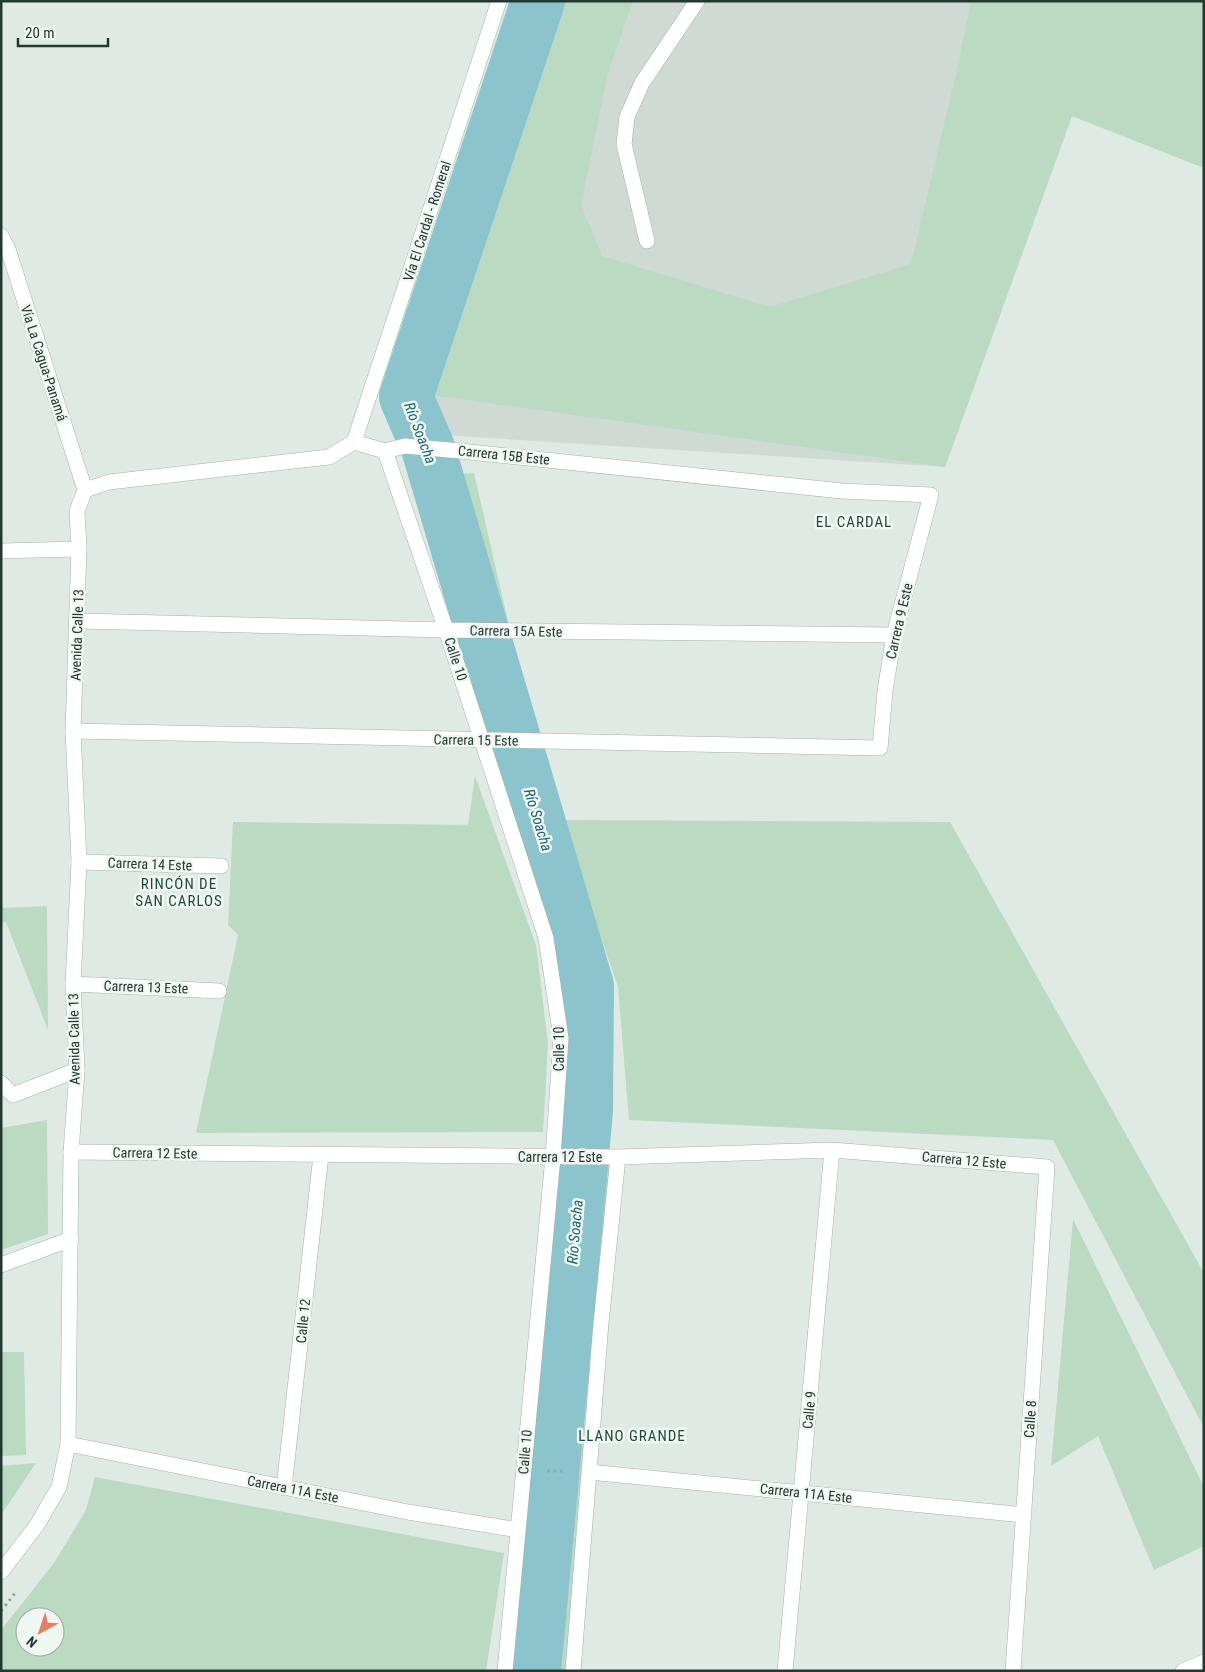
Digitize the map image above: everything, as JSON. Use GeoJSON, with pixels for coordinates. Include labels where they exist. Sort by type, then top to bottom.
{"type":"FeatureCollection","features":[{"type":"Feature","properties":{"kind":"street","name":"Vía El Cardal - Romeral"},"geometry":{"type":"LineString","coordinates":[[354,442],[499,1]]}},
{"type":"Feature","properties":{"kind":"street"},"geometry":{"type":"LineString","coordinates":[[648,241],[624,144],[627,117],[642,83],[697,1]]}},
{"type":"Feature","properties":{"kind":"street","name":"Vía La Cagua-Panamá"},"geometry":{"type":"LineString","coordinates":[[1,236],[8,249],[86,490]]}},
{"type":"Feature","properties":{"kind":"street"},"geometry":{"type":"LineString","coordinates":[[86,490],[109,482],[329,457],[354,442],[385,451]]}},
{"type":"Feature","properties":{"kind":"street","name":"Carrera 15B Este"},"geometry":{"type":"LineString","coordinates":[[385,451],[405,446],[842,491],[931,495]]}},
{"type":"Feature","properties":{"kind":"street","name":"Calle 10"},"geometry":{"type":"LineString","coordinates":[[385,451],[446,630],[490,740],[546,938],[561,1038],[558,1157],[518,1530],[505,1671]]}},
{"type":"Feature","properties":{"kind":"street","name":"Avenida Calle 13"},"geometry":{"type":"LineString","coordinates":[[1,1572],[37,1525],[59,1487],[68,1444],[71,1152],[77,1070],[73,984],[79,862],[73,731],[78,621],[79,549],[77,511],[86,490]]}},
{"type":"Feature","properties":{"kind":"street","name":"Carrera 9 Este"},"geometry":{"type":"LineString","coordinates":[[880,748],[894,635],[931,495]]}},
{"type":"Feature","properties":{"kind":"street"},"geometry":{"type":"LineString","coordinates":[[1,551],[79,549]]}},
{"type":"Feature","properties":{"kind":"street","name":"Carrera 15A Este"},"geometry":{"type":"LineString","coordinates":[[78,621],[446,630],[894,635]]}},
{"type":"Feature","properties":{"kind":"street","name":"Carrera 15 Este"},"geometry":{"type":"LineString","coordinates":[[73,731],[880,748]]}},
{"type":"Feature","properties":{"kind":"street","name":"Carrera 14 Este"},"geometry":{"type":"LineString","coordinates":[[79,862],[221,866]]}},
{"type":"Feature","properties":{"kind":"street","name":"Carrera 13 Este"},"geometry":{"type":"LineString","coordinates":[[73,984],[219,991]]}},
{"type":"Feature","properties":{"kind":"street"},"geometry":{"type":"LineString","coordinates":[[1,1083],[12,1095],[77,1070]]}},
{"type":"Feature","properties":{"kind":"street","name":"Carrera 12 Este"},"geometry":{"type":"LineString","coordinates":[[71,1152],[618,1157],[832,1150],[1048,1167]]}},
{"type":"Feature","properties":{"kind":"street","name":"Calle 9"},"geometry":{"type":"LineString","coordinates":[[786,1671],[832,1150]]}},
{"type":"Feature","properties":{"kind":"street","name":"Calle 12"},"geometry":{"type":"LineString","coordinates":[[284,1488],[321,1155]]}},
{"type":"Feature","properties":{"kind":"street"},"geometry":{"type":"LineString","coordinates":[[573,1671],[601,1323],[618,1157]]}},
{"type":"Feature","properties":{"kind":"street","name":"Calle 8"},"geometry":{"type":"LineString","coordinates":[[1013,1671],[1048,1167]]}},
{"type":"Feature","properties":{"kind":"street"},"geometry":{"type":"LineString","coordinates":[[1,1265],[70,1239]]}},
{"type":"Feature","properties":{"kind":"street","name":"Carrera 11A Este"},"geometry":{"type":"LineString","coordinates":[[68,1444],[408,1512],[518,1530]]}},
{"type":"Feature","properties":{"kind":"street","name":"Carrera 11A Este"},"geometry":{"type":"LineString","coordinates":[[589,1472],[1024,1514]]}},
{"type":"Feature","properties":{"kind":"street"},"geometry":{"type":"LineString","coordinates":[[1183,1671],[1204,1662]]}},
{"type":"Feature","properties":{"kind":"path"},"geometry":{"type":"LineString","coordinates":[[539,1470],[573,1471]]}},
{"type":"Feature","properties":{"kind":"shaded area"},"geometry":{"type":"Polygon","coordinates":[[[550,1],[1204,1],[1204,168],[1072,116],[945,467],[442,435],[425,394],[550,1]]]}},
{"type":"Feature","properties":{"kind":"green space"},"geometry":{"type":"Polygon","coordinates":[[[547,1],[633,1],[608,73],[581,205],[602,256],[770,307],[911,264],[955,78],[971,1],[1204,1],[1204,168],[1072,116],[945,467],[425,394],[547,1]]]}},
{"type":"Feature","properties":{"kind":"green space"},"geometry":{"type":"Polygon","coordinates":[[[474,473],[553,817],[609,985],[610,1161],[567,1671],[524,1671],[568,1157],[566,985],[553,926],[461,612],[409,476],[474,473]]]}},
{"type":"Feature","properties":{"kind":"green space"},"geometry":{"type":"Polygon","coordinates":[[[475,776],[536,945],[548,1043],[543,1132],[196,1133],[238,935],[228,925],[233,822],[468,825],[475,776]]]}},
{"type":"Feature","properties":{"kind":"green space"},"geometry":{"type":"Polygon","coordinates":[[[561,820],[950,822],[1204,1273],[1204,1428],[1053,1140],[629,1120],[618,987],[561,820]]]}},
{"type":"Feature","properties":{"kind":"green space"},"geometry":{"type":"Polygon","coordinates":[[[47,906],[48,1030],[6,922],[1,923],[1,908],[47,906]]]}},
{"type":"Feature","properties":{"kind":"green space"},"geometry":{"type":"Polygon","coordinates":[[[47,1120],[48,1234],[1,1250],[1,1128],[47,1120]]]}},
{"type":"Feature","properties":{"kind":"green space"},"geometry":{"type":"Polygon","coordinates":[[[1073,1219],[1204,1487],[1204,1546],[1154,1570],[1098,1436],[1051,1466],[1073,1219]]]}},
{"type":"Feature","properties":{"kind":"green space"},"geometry":{"type":"Polygon","coordinates":[[[1,1352],[24,1352],[26,1455],[1,1456],[1,1352]]]}},
{"type":"Feature","properties":{"kind":"green space"},"geometry":{"type":"Polygon","coordinates":[[[36,1463],[1,1515],[1,1466],[36,1463]]]}},
{"type":"Feature","properties":{"kind":"green space"},"geometry":{"type":"Polygon","coordinates":[[[95,1477],[504,1553],[486,1671],[1,1671],[1,1630],[15,1612],[15,1657],[65,1657],[65,1607],[19,1607],[54,1563],[86,1510],[95,1477]]]}},
{"type":"Feature","properties":{"kind":"waterway","name":"Río Soacha"},"geometry":{"type":"LineString","coordinates":[[534,1671],[586,1111],[587,986],[428,448],[406,397],[538,1]]}},
{"type":"Feature","properties":{"kind":"district","name":"EL CARDAL"},"geometry":{"type":"Point","coordinates":[854,522]}},
{"type":"Feature","properties":{"kind":"district","name":"RINCÓN DE SAN CARLOS"},"geometry":{"type":"Point","coordinates":[179,892]}},
{"type":"Feature","properties":{"kind":"district","name":"LLANO GRANDE"},"geometry":{"type":"Point","coordinates":[632,1436]}}]}
